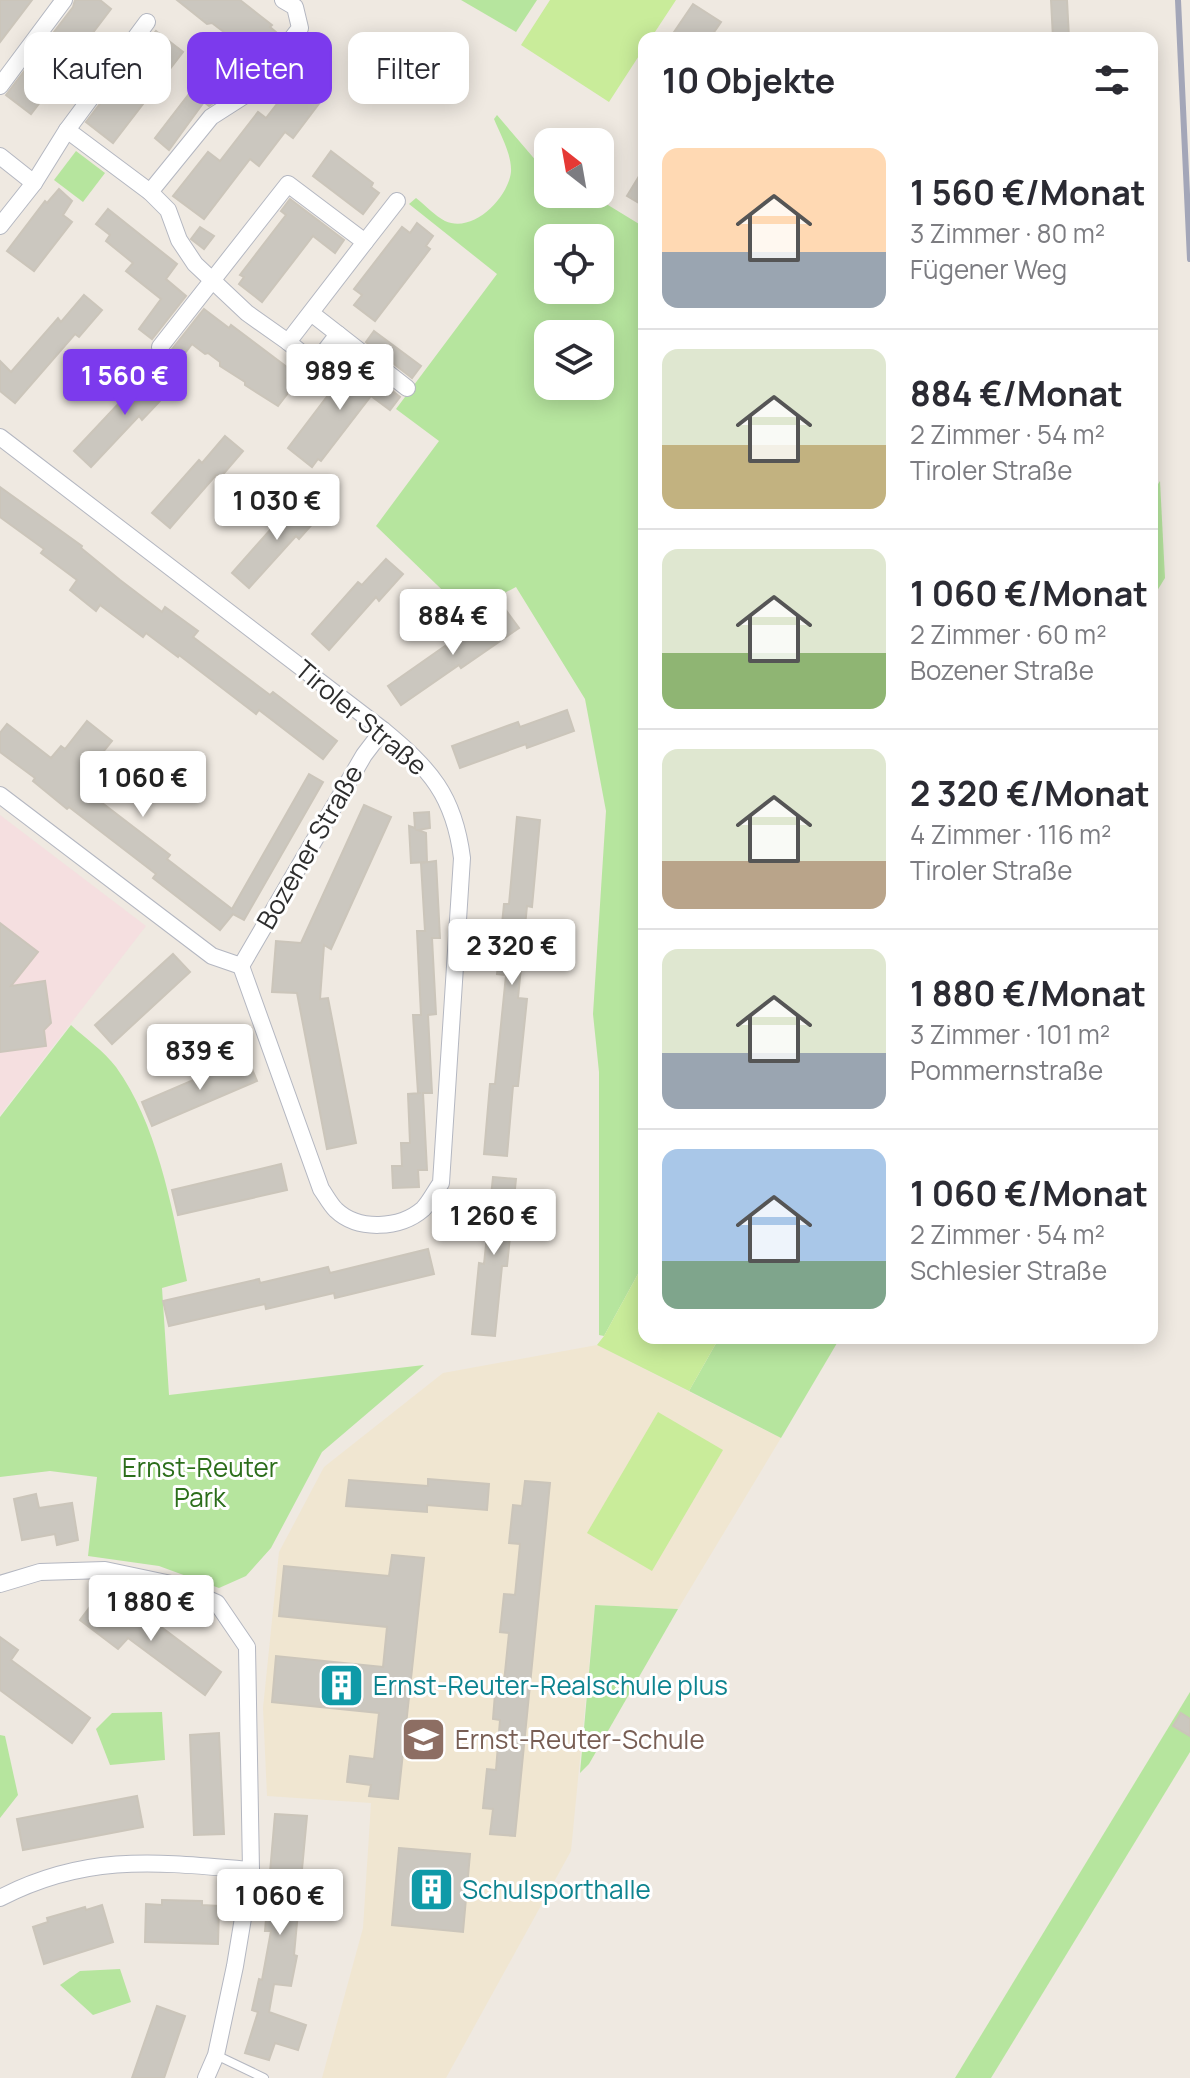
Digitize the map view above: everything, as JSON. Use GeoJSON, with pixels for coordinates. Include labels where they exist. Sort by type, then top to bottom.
{"type":"FeatureCollection","features":[{"type":"Feature","properties":{"kind":"street"},"geometry":{"type":"LineString","coordinates":[[0,86],[64,0]]}},
{"type":"Feature","properties":{"kind":"street"},"geometry":{"type":"LineString","coordinates":[[150,192],[211,117],[250,92],[300,28],[295,7],[283,0]]}},
{"type":"Feature","properties":{"kind":"street"},"geometry":{"type":"LineString","coordinates":[[0,226],[34,183],[67,130],[147,22]]}},
{"type":"Feature","properties":{"kind":"street"},"geometry":{"type":"LineString","coordinates":[[67,130],[150,192],[168,210],[179,240],[195,264],[247,313],[315,364],[338,334]]}},
{"type":"Feature","properties":{"kind":"street"},"geometry":{"type":"LineString","coordinates":[[0,156],[34,183]]}},
{"type":"Feature","properties":{"kind":"street"},"geometry":{"type":"LineString","coordinates":[[160,347],[288,184],[365,242]]}},
{"type":"Feature","properties":{"kind":"street"},"geometry":{"type":"LineString","coordinates":[[288,342],[397,201]]}},
{"type":"Feature","properties":{"kind":"street"},"geometry":{"type":"LineString","coordinates":[[311,313],[407,388]]}},
{"type":"Feature","properties":{"kind":"street","name":"Tiroler Straße"},"geometry":{"type":"LineString","coordinates":[[0,437],[383,730],[415,757],[438,784],[455,819],[461,850],[441,1183],[423,1209],[401,1221],[381,1225],[360,1224],[336,1211],[321,1189],[241,966]]}},
{"type":"Feature","properties":{"kind":"street","name":"Bozener Straße"},"geometry":{"type":"LineString","coordinates":[[241,966],[364,755],[383,730]]}},
{"type":"Feature","properties":{"kind":"street"},"geometry":{"type":"LineString","coordinates":[[0,795],[212,956],[241,966]]}},
{"type":"Feature","properties":{"kind":"street"},"geometry":{"type":"LineString","coordinates":[[0,1584],[40,1572],[105,1570],[176,1585],[217,1603],[247,1647],[251,1870],[216,2055],[206,2078]]}},
{"type":"Feature","properties":{"kind":"street"},"geometry":{"type":"LineString","coordinates":[[0,1898],[28,1883],[64,1872],[117,1863],[165,1862],[251,1870]]}},
{"type":"Feature","properties":{"kind":"lane"},"geometry":{"type":"LineString","coordinates":[[216,2055],[264,2078]]}},
{"type":"Feature","properties":{"kind":"shaded area"},"geometry":{"type":"Polygon","coordinates":[[[0,815],[146,926],[0,1115],[0,815]]]}},
{"type":"Feature","properties":{"kind":"shaded area","name":"Ernst-Reuter-Schule"},"geometry":{"type":"Polygon","coordinates":[[[597,1345],[781,1438],[678,1609],[595,1605],[571,1851],[446,2078],[322,2078],[363,1928],[371,1803],[267,1796],[263,1708],[279,1552],[324,1467],[443,1373],[597,1345]]]}},
{"type":"Feature","properties":{"kind":"green space"},"geometry":{"type":"Polygon","coordinates":[[[461,0],[537,0],[516,32],[461,0]]]}},
{"type":"Feature","properties":{"kind":"green space"},"geometry":{"type":"Polygon","coordinates":[[[550,0],[676,0],[655,32],[638,32],[638,57],[609,102],[521,45],[550,0]]]}},
{"type":"Feature","properties":{"kind":"green space"},"geometry":{"type":"Polygon","coordinates":[[[497,115],[534,158],[534,208],[613,208],[638,223],[638,1274],[604,1336],[599,1335],[599,1072],[593,1014],[606,811],[585,699],[516,587],[466,613],[376,526],[439,441],[396,409],[497,274],[409,204],[416,198],[445,221],[456,224],[467,222],[496,202],[508,182],[511,165],[494,119],[497,115]]]}},
{"type":"Feature","properties":{"kind":"green space"},"geometry":{"type":"Polygon","coordinates":[[[76,151],[105,173],[83,202],[54,180],[76,151]]]}},
{"type":"Feature","properties":{"kind":"green space"},"geometry":{"type":"Polygon","coordinates":[[[1160,481],[1165,578],[1158,589],[1160,481]]]}},
{"type":"Feature","properties":{"kind":"green space","name":"Ernst-Reuter Park"},"geometry":{"type":"Polygon","coordinates":[[[71,1025],[111,1061],[131,1090],[162,1170],[187,1281],[162,1288],[169,1395],[424,1365],[322,1452],[271,1548],[246,1576],[219,1588],[159,1566],[88,1556],[97,1477],[50,1471],[0,1477],[0,1117],[71,1025]]]}},
{"type":"Feature","properties":{"kind":"green space"},"geometry":{"type":"Polygon","coordinates":[[[638,1274],[638,1344],[716,1344],[689,1391],[597,1345],[638,1274]]]}},
{"type":"Feature","properties":{"kind":"green space"},"geometry":{"type":"Polygon","coordinates":[[[716,1344],[836,1344],[781,1438],[689,1391],[716,1344]]]}},
{"type":"Feature","properties":{"kind":"green space"},"geometry":{"type":"Polygon","coordinates":[[[658,1412],[723,1450],[652,1571],[587,1533],[658,1412]]]}},
{"type":"Feature","properties":{"kind":"green space"},"geometry":{"type":"Polygon","coordinates":[[[595,1605],[678,1609],[589,1764],[580,1773],[595,1605]]]}},
{"type":"Feature","properties":{"kind":"green space"},"geometry":{"type":"Polygon","coordinates":[[[1190,1692],[1190,1752],[991,2078],[955,2078],[1190,1692]]]}},
{"type":"Feature","properties":{"kind":"green space"},"geometry":{"type":"Polygon","coordinates":[[[162,1712],[165,1760],[110,1765],[96,1729],[112,1713],[162,1712]]]}},
{"type":"Feature","properties":{"kind":"green space"},"geometry":{"type":"Polygon","coordinates":[[[0,1735],[5,1736],[18,1795],[0,1818],[0,1735]]]}},
{"type":"Feature","properties":{"kind":"green space"},"geometry":{"type":"Polygon","coordinates":[[[120,1969],[131,2002],[93,2015],[60,1985],[80,1971],[120,1969]]]}},
{"type":"Feature","properties":{"kind":"building"},"geometry":{"type":"Polygon","coordinates":[[[0,0],[32,0],[0,42],[0,0]]]}},
{"type":"Feature","properties":{"kind":"building"},"geometry":{"type":"Polygon","coordinates":[[[75,0],[100,0],[111,9],[93,32],[54,32],[75,0]]]}},
{"type":"Feature","properties":{"kind":"building"},"geometry":{"type":"Polygon","coordinates":[[[177,0],[240,0],[272,25],[270,27],[276,32],[224,32],[212,23],[207,24],[177,0]]]}},
{"type":"Feature","properties":{"kind":"building"},"geometry":{"type":"Polygon","coordinates":[[[1051,0],[1067,0],[1069,32],[1053,32],[1051,0]]]}},
{"type":"Feature","properties":{"kind":"building"},"geometry":{"type":"Polygon","coordinates":[[[693,4],[721,22],[714,32],[674,32],[693,4]]]}},
{"type":"Feature","properties":{"kind":"building"},"geometry":{"type":"Polygon","coordinates":[[[171,43],[183,52],[171,68],[171,43]]]}},
{"type":"Feature","properties":{"kind":"building"},"geometry":{"type":"Polygon","coordinates":[[[24,71],[24,104],[39,104],[31,114],[6,95],[24,71]]]}},
{"type":"Feature","properties":{"kind":"building"},"geometry":{"type":"Polygon","coordinates":[[[187,97],[187,104],[203,104],[169,150],[155,138],[187,97]]]}},
{"type":"Feature","properties":{"kind":"building"},"geometry":{"type":"Polygon","coordinates":[[[100,104],[143,104],[113,143],[86,122],[100,104]]]}},
{"type":"Feature","properties":{"kind":"building"},"geometry":{"type":"Polygon","coordinates":[[[277,104],[319,104],[293,138],[285,132],[259,166],[250,159],[204,219],[173,196],[208,152],[220,161],[258,112],[266,118],[277,104]]]}},
{"type":"Feature","properties":{"kind":"building"},"geometry":{"type":"Polygon","coordinates":[[[331,151],[373,183],[371,187],[379,193],[363,214],[313,176],[331,151]]]}},
{"type":"Feature","properties":{"kind":"building"},"geometry":{"type":"Polygon","coordinates":[[[638,178],[638,202],[627,196],[638,178]]]}},
{"type":"Feature","properties":{"kind":"building"},"geometry":{"type":"Polygon","coordinates":[[[59,189],[72,201],[63,215],[72,222],[34,271],[7,251],[45,201],[47,203],[59,189]]]}},
{"type":"Feature","properties":{"kind":"building"},"geometry":{"type":"Polygon","coordinates":[[[290,199],[344,240],[335,253],[313,236],[262,302],[239,284],[244,277],[240,275],[286,215],[281,211],[290,199]]]}},
{"type":"Feature","properties":{"kind":"building"},"geometry":{"type":"Polygon","coordinates":[[[108,209],[177,264],[166,279],[186,296],[152,339],[139,329],[161,299],[126,271],[133,263],[106,241],[110,235],[96,224],[108,209]]]}},
{"type":"Feature","properties":{"kind":"building"},"geometry":{"type":"Polygon","coordinates":[[[417,223],[433,236],[426,246],[430,249],[375,321],[354,305],[362,295],[354,289],[402,227],[410,233],[417,223]]]}},
{"type":"Feature","properties":{"kind":"building"},"geometry":{"type":"Polygon","coordinates":[[[200,227],[214,236],[204,249],[191,239],[200,227]]]}},
{"type":"Feature","properties":{"kind":"building"},"geometry":{"type":"Polygon","coordinates":[[[84,295],[102,310],[79,337],[75,334],[15,403],[0,391],[0,361],[11,372],[58,318],[61,322],[84,295]]]}},
{"type":"Feature","properties":{"kind":"building"},"geometry":{"type":"Polygon","coordinates":[[[204,309],[229,328],[231,325],[292,371],[286,378],[295,384],[278,406],[192,344],[179,361],[169,353],[204,309]]]}},
{"type":"Feature","properties":{"kind":"building"},"geometry":{"type":"Polygon","coordinates":[[[374,331],[421,366],[412,378],[366,342],[374,331]]]}},
{"type":"Feature","properties":{"kind":"building"},"geometry":{"type":"Polygon","coordinates":[[[352,359],[400,397],[390,410],[371,396],[321,461],[318,459],[312,467],[288,448],[352,359]]]}},
{"type":"Feature","properties":{"kind":"building"},"geometry":{"type":"Polygon","coordinates":[[[159,368],[176,384],[142,420],[139,416],[91,467],[74,451],[122,400],[125,403],[159,368]]]}},
{"type":"Feature","properties":{"kind":"building"},"geometry":{"type":"Polygon","coordinates":[[[225,436],[243,451],[220,478],[216,475],[170,528],[152,513],[225,436]]]}},
{"type":"Feature","properties":{"kind":"building"},"geometry":{"type":"Polygon","coordinates":[[[0,487],[82,546],[162,612],[165,607],[198,631],[193,637],[337,741],[323,759],[259,710],[256,714],[179,655],[146,633],[143,637],[100,605],[96,611],[70,590],[77,580],[41,553],[44,549],[0,517],[0,487]]]}},
{"type":"Feature","properties":{"kind":"building"},"geometry":{"type":"Polygon","coordinates":[[[306,497],[323,512],[299,539],[296,536],[249,588],[232,573],[278,521],[282,524],[306,497]]]}},
{"type":"Feature","properties":{"kind":"building"},"geometry":{"type":"Polygon","coordinates":[[[386,559],[403,574],[379,601],[376,597],[329,650],[312,634],[358,582],[362,585],[386,559]]]}},
{"type":"Feature","properties":{"kind":"building"},"geometry":{"type":"Polygon","coordinates":[[[505,609],[519,628],[401,705],[388,686],[505,609]]]}},
{"type":"Feature","properties":{"kind":"building"},"geometry":{"type":"Polygon","coordinates":[[[567,710],[574,731],[527,748],[526,744],[460,768],[452,746],[518,722],[520,727],[567,710]]]}},
{"type":"Feature","properties":{"kind":"building"},"geometry":{"type":"Polygon","coordinates":[[[87,721],[112,741],[90,768],[96,773],[84,789],[170,855],[167,859],[232,909],[309,774],[323,782],[244,920],[233,914],[220,930],[153,878],[156,874],[69,807],[67,809],[33,781],[35,778],[0,752],[0,733],[7,724],[51,758],[61,746],[65,749],[87,721]]]}},
{"type":"Feature","properties":{"kind":"building"},"geometry":{"type":"Polygon","coordinates":[[[364,805],[391,817],[331,949],[324,945],[320,999],[328,998],[356,1143],[327,1149],[297,993],[272,992],[276,941],[301,943],[364,805]]]}},
{"type":"Feature","properties":{"kind":"building"},"geometry":{"type":"Polygon","coordinates":[[[429,812],[430,828],[418,830],[426,833],[427,862],[411,863],[409,826],[415,828],[414,813],[429,812]]]}},
{"type":"Feature","properties":{"kind":"building"},"geometry":{"type":"Polygon","coordinates":[[[517,817],[540,820],[532,907],[527,906],[518,998],[527,999],[518,1086],[513,1086],[507,1156],[484,1154],[490,1084],[495,1084],[506,975],[497,974],[504,904],[509,904],[517,817]]]}},
{"type":"Feature","properties":{"kind":"building"},"geometry":{"type":"Polygon","coordinates":[[[436,861],[440,938],[432,938],[436,1014],[428,1015],[432,1093],[423,1093],[427,1170],[418,1170],[419,1187],[393,1188],[392,1166],[402,1166],[401,1143],[410,1143],[408,1094],[421,1093],[418,1093],[413,1015],[421,1015],[417,931],[425,931],[421,863],[436,861]]]}},
{"type":"Feature","properties":{"kind":"building"},"geometry":{"type":"Polygon","coordinates":[[[0,923],[38,952],[11,986],[45,981],[51,1023],[44,1030],[46,1046],[0,1052],[0,923]]]}},
{"type":"Feature","properties":{"kind":"building"},"geometry":{"type":"Polygon","coordinates":[[[173,954],[190,972],[112,1044],[95,1025],[173,954]]]}},
{"type":"Feature","properties":{"kind":"building"},"geometry":{"type":"Polygon","coordinates":[[[247,1057],[257,1081],[152,1126],[142,1102],[247,1057]]]}},
{"type":"Feature","properties":{"kind":"building"},"geometry":{"type":"Polygon","coordinates":[[[281,1164],[287,1190],[178,1215],[172,1190],[281,1164]]]}},
{"type":"Feature","properties":{"kind":"building"},"geometry":{"type":"Polygon","coordinates":[[[493,1177],[516,1179],[507,1266],[502,1266],[495,1336],[472,1334],[479,1263],[484,1264],[493,1177]]]}},
{"type":"Feature","properties":{"kind":"building"},"geometry":{"type":"Polygon","coordinates":[[[428,1249],[434,1274],[335,1298],[334,1293],[266,1309],[265,1304],[169,1326],[163,1301],[328,1267],[330,1273],[428,1249]]]}},
{"type":"Feature","properties":{"kind":"building"},"geometry":{"type":"Polygon","coordinates":[[[428,1479],[489,1484],[487,1510],[427,1505],[427,1512],[346,1506],[349,1480],[428,1486],[428,1479]]]}},
{"type":"Feature","properties":{"kind":"building"},"geometry":{"type":"Polygon","coordinates":[[[525,1481],[550,1483],[515,1836],[490,1834],[493,1809],[483,1808],[487,1769],[496,1770],[500,1720],[493,1719],[496,1681],[504,1682],[509,1633],[500,1632],[504,1594],[515,1595],[520,1544],[509,1543],[513,1505],[522,1506],[525,1481]]]}},
{"type":"Feature","properties":{"kind":"building"},"geometry":{"type":"Polygon","coordinates":[[[36,1494],[39,1508],[72,1503],[78,1540],[57,1545],[55,1534],[22,1540],[14,1499],[36,1494]]]}},
{"type":"Feature","properties":{"kind":"building","name":"Ernst-Reuter-Realschule plus"},"geometry":{"type":"Polygon","coordinates":[[[392,1555],[424,1558],[398,1799],[369,1796],[371,1785],[347,1782],[350,1756],[374,1759],[379,1713],[272,1702],[276,1656],[383,1667],[387,1627],[279,1616],[284,1566],[389,1576],[392,1555]]]}},
{"type":"Feature","properties":{"kind":"building"},"geometry":{"type":"Polygon","coordinates":[[[99,1595],[138,1624],[145,1615],[221,1672],[205,1695],[128,1638],[118,1649],[80,1620],[99,1595]]]}},
{"type":"Feature","properties":{"kind":"building"},"geometry":{"type":"Polygon","coordinates":[[[0,1637],[18,1650],[11,1660],[90,1718],[72,1743],[0,1690],[0,1637]]]}},
{"type":"Feature","properties":{"kind":"building"},"geometry":{"type":"Polygon","coordinates":[[[1181,1713],[1190,1719],[1190,1736],[1173,1726],[1181,1713]]]}},
{"type":"Feature","properties":{"kind":"building"},"geometry":{"type":"Polygon","coordinates":[[[219,1733],[224,1834],[194,1835],[190,1735],[219,1733]]]}},
{"type":"Feature","properties":{"kind":"building"},"geometry":{"type":"Polygon","coordinates":[[[137,1796],[143,1827],[23,1850],[17,1819],[137,1796]]]}},
{"type":"Feature","properties":{"kind":"building"},"geometry":{"type":"Polygon","coordinates":[[[275,1814],[307,1816],[294,1955],[297,1956],[291,1986],[274,1984],[269,2012],[306,2025],[298,2050],[275,2043],[269,2060],[245,2053],[258,2012],[252,2010],[259,1979],[262,1980],[271,1931],[265,1931],[275,1814]]]}},
{"type":"Feature","properties":{"kind":"building","name":"Schulsporthalle"},"geometry":{"type":"Polygon","coordinates":[[[399,1848],[470,1854],[463,1932],[392,1925],[399,1848]]]}},
{"type":"Feature","properties":{"kind":"building"},"geometry":{"type":"Polygon","coordinates":[[[162,1900],[202,1901],[202,1905],[219,1906],[218,1944],[145,1942],[146,1904],[162,1905],[162,1900]]]}},
{"type":"Feature","properties":{"kind":"building"},"geometry":{"type":"Polygon","coordinates":[[[102,1905],[113,1942],[44,1964],[33,1927],[48,1922],[47,1918],[102,1905]]]}},
{"type":"Feature","properties":{"kind":"building"},"geometry":{"type":"Polygon","coordinates":[[[157,2006],[185,2016],[164,2078],[132,2078],[157,2006]]]}},
{"type":"Feature","properties":{"kind":"railway"},"geometry":{"type":"LineString","coordinates":[[1178,0],[1190,259]]}},
{"type":"Feature","properties":{"kind":"place","name":"Ernst-Reuter-Realschule plus"},"geometry":{"type":"Point","coordinates":[342,1686]}},
{"type":"Feature","properties":{"kind":"place","name":"Ernst-Reuter-Schule"},"geometry":{"type":"Point","coordinates":[424,1740]}},
{"type":"Feature","properties":{"kind":"place","name":"Schulsporthalle"},"geometry":{"type":"Point","coordinates":[431,1890]}}]}
